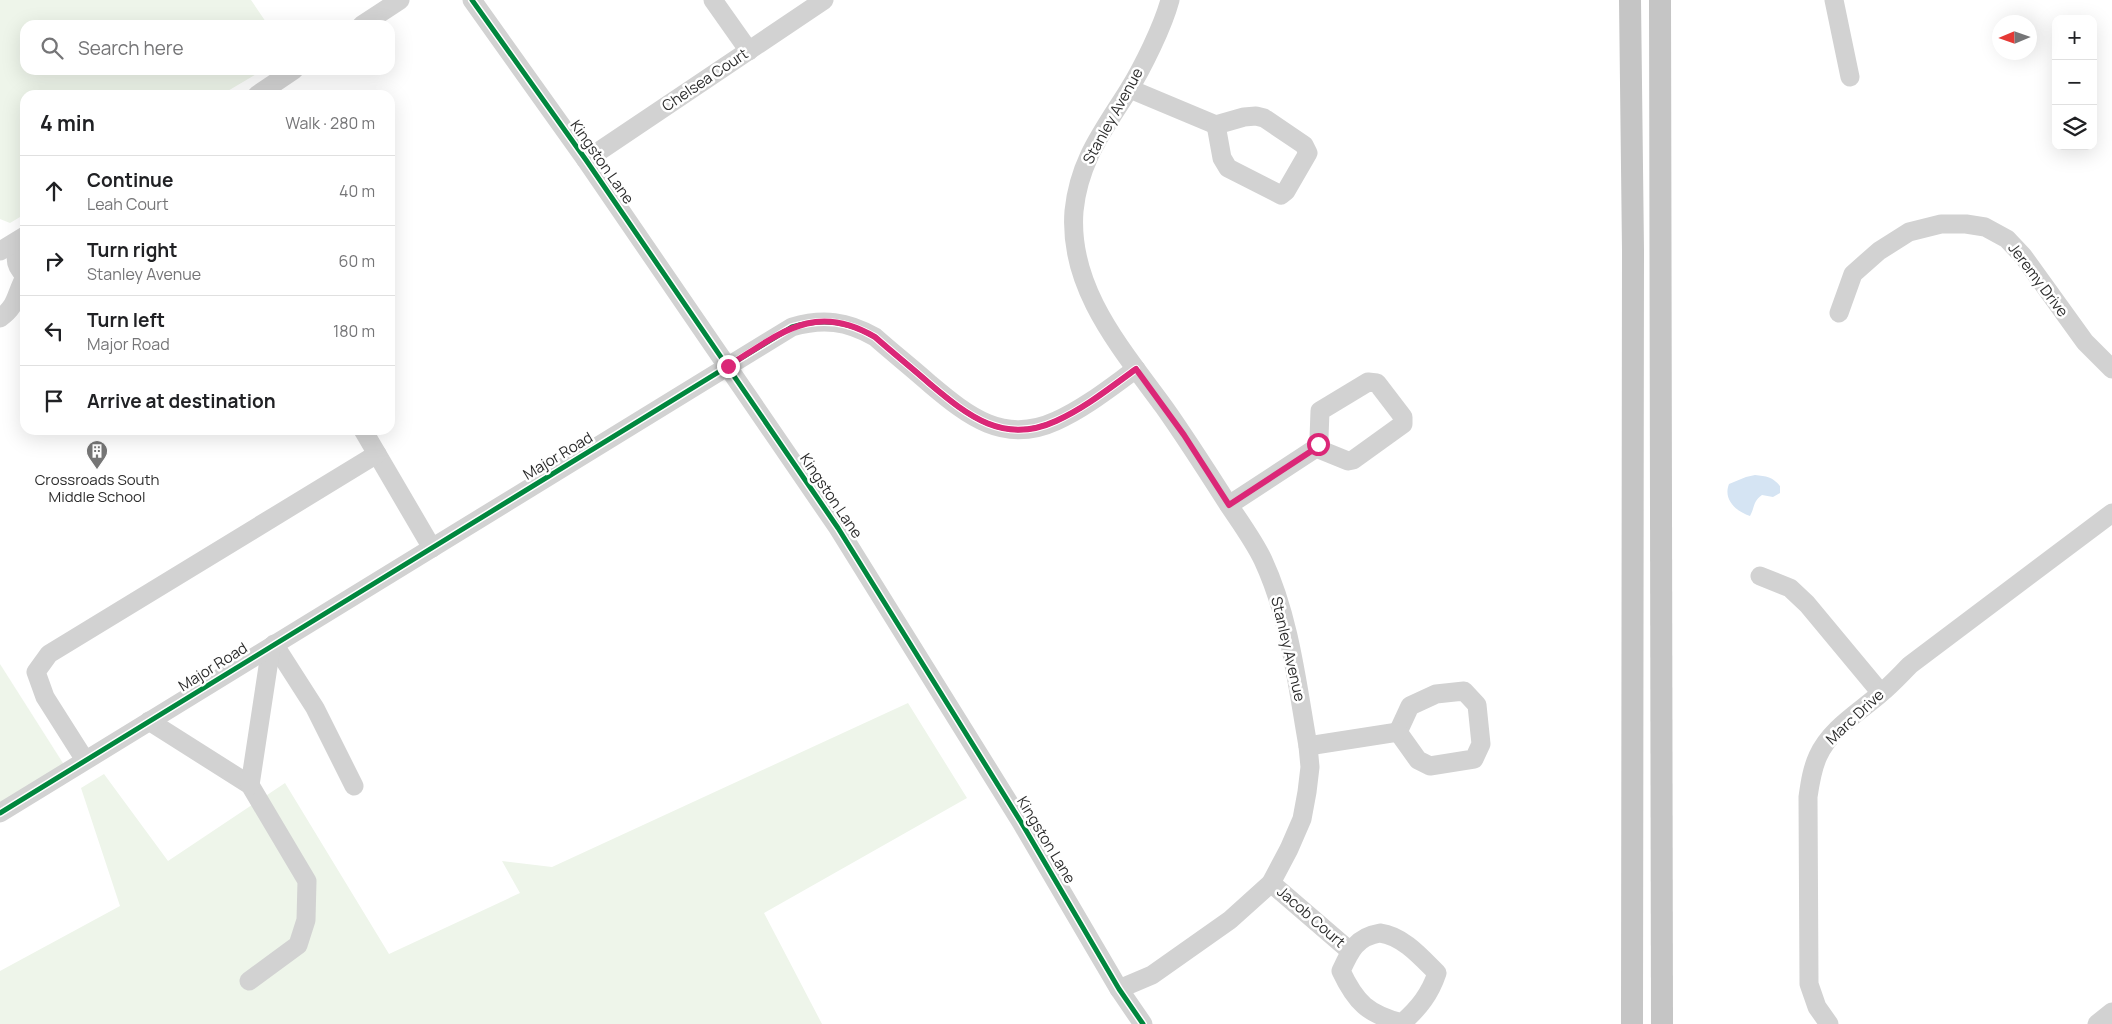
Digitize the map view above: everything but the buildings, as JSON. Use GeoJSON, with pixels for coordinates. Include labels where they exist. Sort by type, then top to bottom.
{"type":"FeatureCollection","features":[{"type":"Feature","properties":{"kind":"main road"},"geometry":{"type":"LineString","coordinates":[[1630,0],[1633,250],[1632,1024]]}},
{"type":"Feature","properties":{"kind":"main road"},"geometry":{"type":"LineString","coordinates":[[1660,0],[1662,1024]]}},
{"type":"Feature","properties":{"kind":"street"},"geometry":{"type":"LineString","coordinates":[[370,20],[400,0]]}},
{"type":"Feature","properties":{"kind":"street","name":"Kingston Lane"},"geometry":{"type":"LineString","coordinates":[[472,0],[586,160],[838,528],[1021,822],[1119,989],[1143,1024]]}},
{"type":"Feature","properties":{"kind":"street"},"geometry":{"type":"LineString","coordinates":[[713,0],[749,50]]}},
{"type":"Feature","properties":{"kind":"street","name":"Chelsea Court"},"geometry":{"type":"LineString","coordinates":[[586,160],[824,0]]}},
{"type":"Feature","properties":{"kind":"street","name":"Stanley Avenue"},"geometry":{"type":"LineString","coordinates":[[1119,989],[1152,975],[1230,920],[1271,883],[1289,850],[1302,819],[1308,792],[1310,766],[1308,746],[1283,614],[1263,559],[1184,435],[1115,340],[1086,289],[1078,261],[1074,237],[1074,210],[1079,181],[1090,152],[1130,89],[1166,15],[1170,0]]}},
{"type":"Feature","properties":{"kind":"street"},"geometry":{"type":"LineString","coordinates":[[1834,0],[1850,77]]}},
{"type":"Feature","properties":{"kind":"street"},"geometry":{"type":"LineString","coordinates":[[267,90],[287,75]]}},
{"type":"Feature","properties":{"kind":"street"},"geometry":{"type":"LineString","coordinates":[[1130,89],[1216,125],[1244,116],[1264,118],[1304,145],[1308,153],[1286,191],[1281,195],[1228,168],[1222,158],[1216,125]]}},
{"type":"Feature","properties":{"kind":"street","name":"Jeremy Drive"},"geometry":{"type":"LineString","coordinates":[[1839,313],[1853,274],[1879,250],[1909,232],[1941,224],[1966,224],[1985,227],[2007,239],[2023,256],[2085,342],[2112,369]]}},
{"type":"Feature","properties":{"kind":"street"},"geometry":{"type":"LineString","coordinates":[[0,251],[20,238]]}},
{"type":"Feature","properties":{"kind":"street"},"geometry":{"type":"LineString","coordinates":[[20,243],[17,249],[16,260],[20,272]]}},
{"type":"Feature","properties":{"kind":"street"},"geometry":{"type":"LineString","coordinates":[[0,318],[15,305],[20,285]]}},
{"type":"Feature","properties":{"kind":"street","name":"Major Road"},"geometry":{"type":"LineString","coordinates":[[0,813],[792,327],[808,322],[826,320],[843,322],[860,328],[875,337],[963,411],[979,421],[998,427],[1037,428],[1056,421],[1136,369]]}},
{"type":"Feature","properties":{"kind":"street"},"geometry":{"type":"LineString","coordinates":[[1229,505],[1316,448],[1319,438],[1320,411],[1368,382],[1377,384],[1403,417],[1403,424],[1353,460],[1348,461],[1316,448]]}},
{"type":"Feature","properties":{"kind":"street"},"geometry":{"type":"LineString","coordinates":[[366,435],[432,548]]}},
{"type":"Feature","properties":{"kind":"street"},"geometry":{"type":"LineString","coordinates":[[86,760],[45,697],[36,672],[49,654],[377,454]]}},
{"type":"Feature","properties":{"kind":"street","name":"Marc Drive"},"geometry":{"type":"LineString","coordinates":[[1829,1024],[1817,1007],[1809,984],[1808,797],[1818,756],[1828,740],[1846,722],[1918,659],[2112,513]]}},
{"type":"Feature","properties":{"kind":"street"},"geometry":{"type":"LineString","coordinates":[[1760,576],[1790,588],[1807,604],[1881,693]]}},
{"type":"Feature","properties":{"kind":"street"},"geometry":{"type":"LineString","coordinates":[[250,785],[272,646]]}},
{"type":"Feature","properties":{"kind":"street"},"geometry":{"type":"LineString","coordinates":[[272,646],[315,708],[354,786]]}},
{"type":"Feature","properties":{"kind":"street"},"geometry":{"type":"LineString","coordinates":[[1464,692],[1477,705],[1481,744],[1474,759],[1430,766],[1418,760],[1398,732],[1410,706],[1436,694],[1464,692]]}},
{"type":"Feature","properties":{"kind":"street"},"geometry":{"type":"LineString","coordinates":[[149,721],[250,785],[307,881],[306,920],[298,945],[249,981]]}},
{"type":"Feature","properties":{"kind":"street"},"geometry":{"type":"LineString","coordinates":[[1308,746],[1398,732]]}},
{"type":"Feature","properties":{"kind":"street","name":"Jacob Court"},"geometry":{"type":"LineString","coordinates":[[1271,883],[1350,951]]}},
{"type":"Feature","properties":{"kind":"street","name":"Jacob Court"},"geometry":{"type":"LineString","coordinates":[[1380,933],[1392,935],[1416,953],[1437,973],[1432,989],[1418,1009],[1402,1023],[1380,1017],[1364,1007],[1350,991],[1341,971],[1350,951],[1367,935],[1380,933]]}},
{"type":"Feature","properties":{"kind":"street"},"geometry":{"type":"LineString","coordinates":[[2097,1024],[2112,1012]]}},
{"type":"Feature","properties":{"kind":"shaded area"},"geometry":{"type":"Polygon","coordinates":[[[0,0],[251,0],[265,20],[20,20],[20,75],[255,75],[229,90],[20,90],[20,217],[10,223],[0,219],[0,0]]]}},
{"type":"Feature","properties":{"kind":"shaded area"},"geometry":{"type":"Polygon","coordinates":[[[0,664],[68,771],[0,812],[0,664]]]}},
{"type":"Feature","properties":{"kind":"shaded area"},"geometry":{"type":"Polygon","coordinates":[[[908,703],[967,798],[764,913],[822,1024],[0,1024],[0,971],[120,906],[81,788],[104,774],[168,861],[285,783],[389,954],[520,893],[502,861],[552,867],[908,703]]]}},
{"type":"Feature","properties":{"kind":"water"},"geometry":{"type":"Polygon","coordinates":[[[1755,475],[1775,481],[1780,486],[1780,493],[1773,497],[1762,495],[1759,497],[1750,516],[1735,508],[1729,499],[1728,489],[1729,484],[1755,475]]]}},
{"type":"Feature","properties":{"kind":"cycle path"},"geometry":{"type":"LineString","coordinates":[[472,0],[586,160],[838,528],[1021,822],[1119,989],[1143,1024]]}},
{"type":"Feature","properties":{"kind":"cycle path"},"geometry":{"type":"LineString","coordinates":[[0,813],[792,327],[825,322],[855,327],[875,337],[958,407],[988,424],[1003,428],[1020,430],[1037,428],[1056,421],[1087,404],[1136,369]]}},
{"type":"Feature","properties":{"kind":"place","name":"Crossroads South Middle School"},"geometry":{"type":"Point","coordinates":[97,470]}},
{"type":"Feature","properties":{"kind":"route"},"geometry":{"type":"LineString","coordinates":[[728,366],[792,327],[808,322],[826,320],[843,322],[860,328],[875,337],[963,411],[979,421],[998,427],[1018,429],[1037,428],[1056,421],[1073,412],[1136,369],[1184,435],[1229,505],[1316,448],[1318,444]]}}]}
